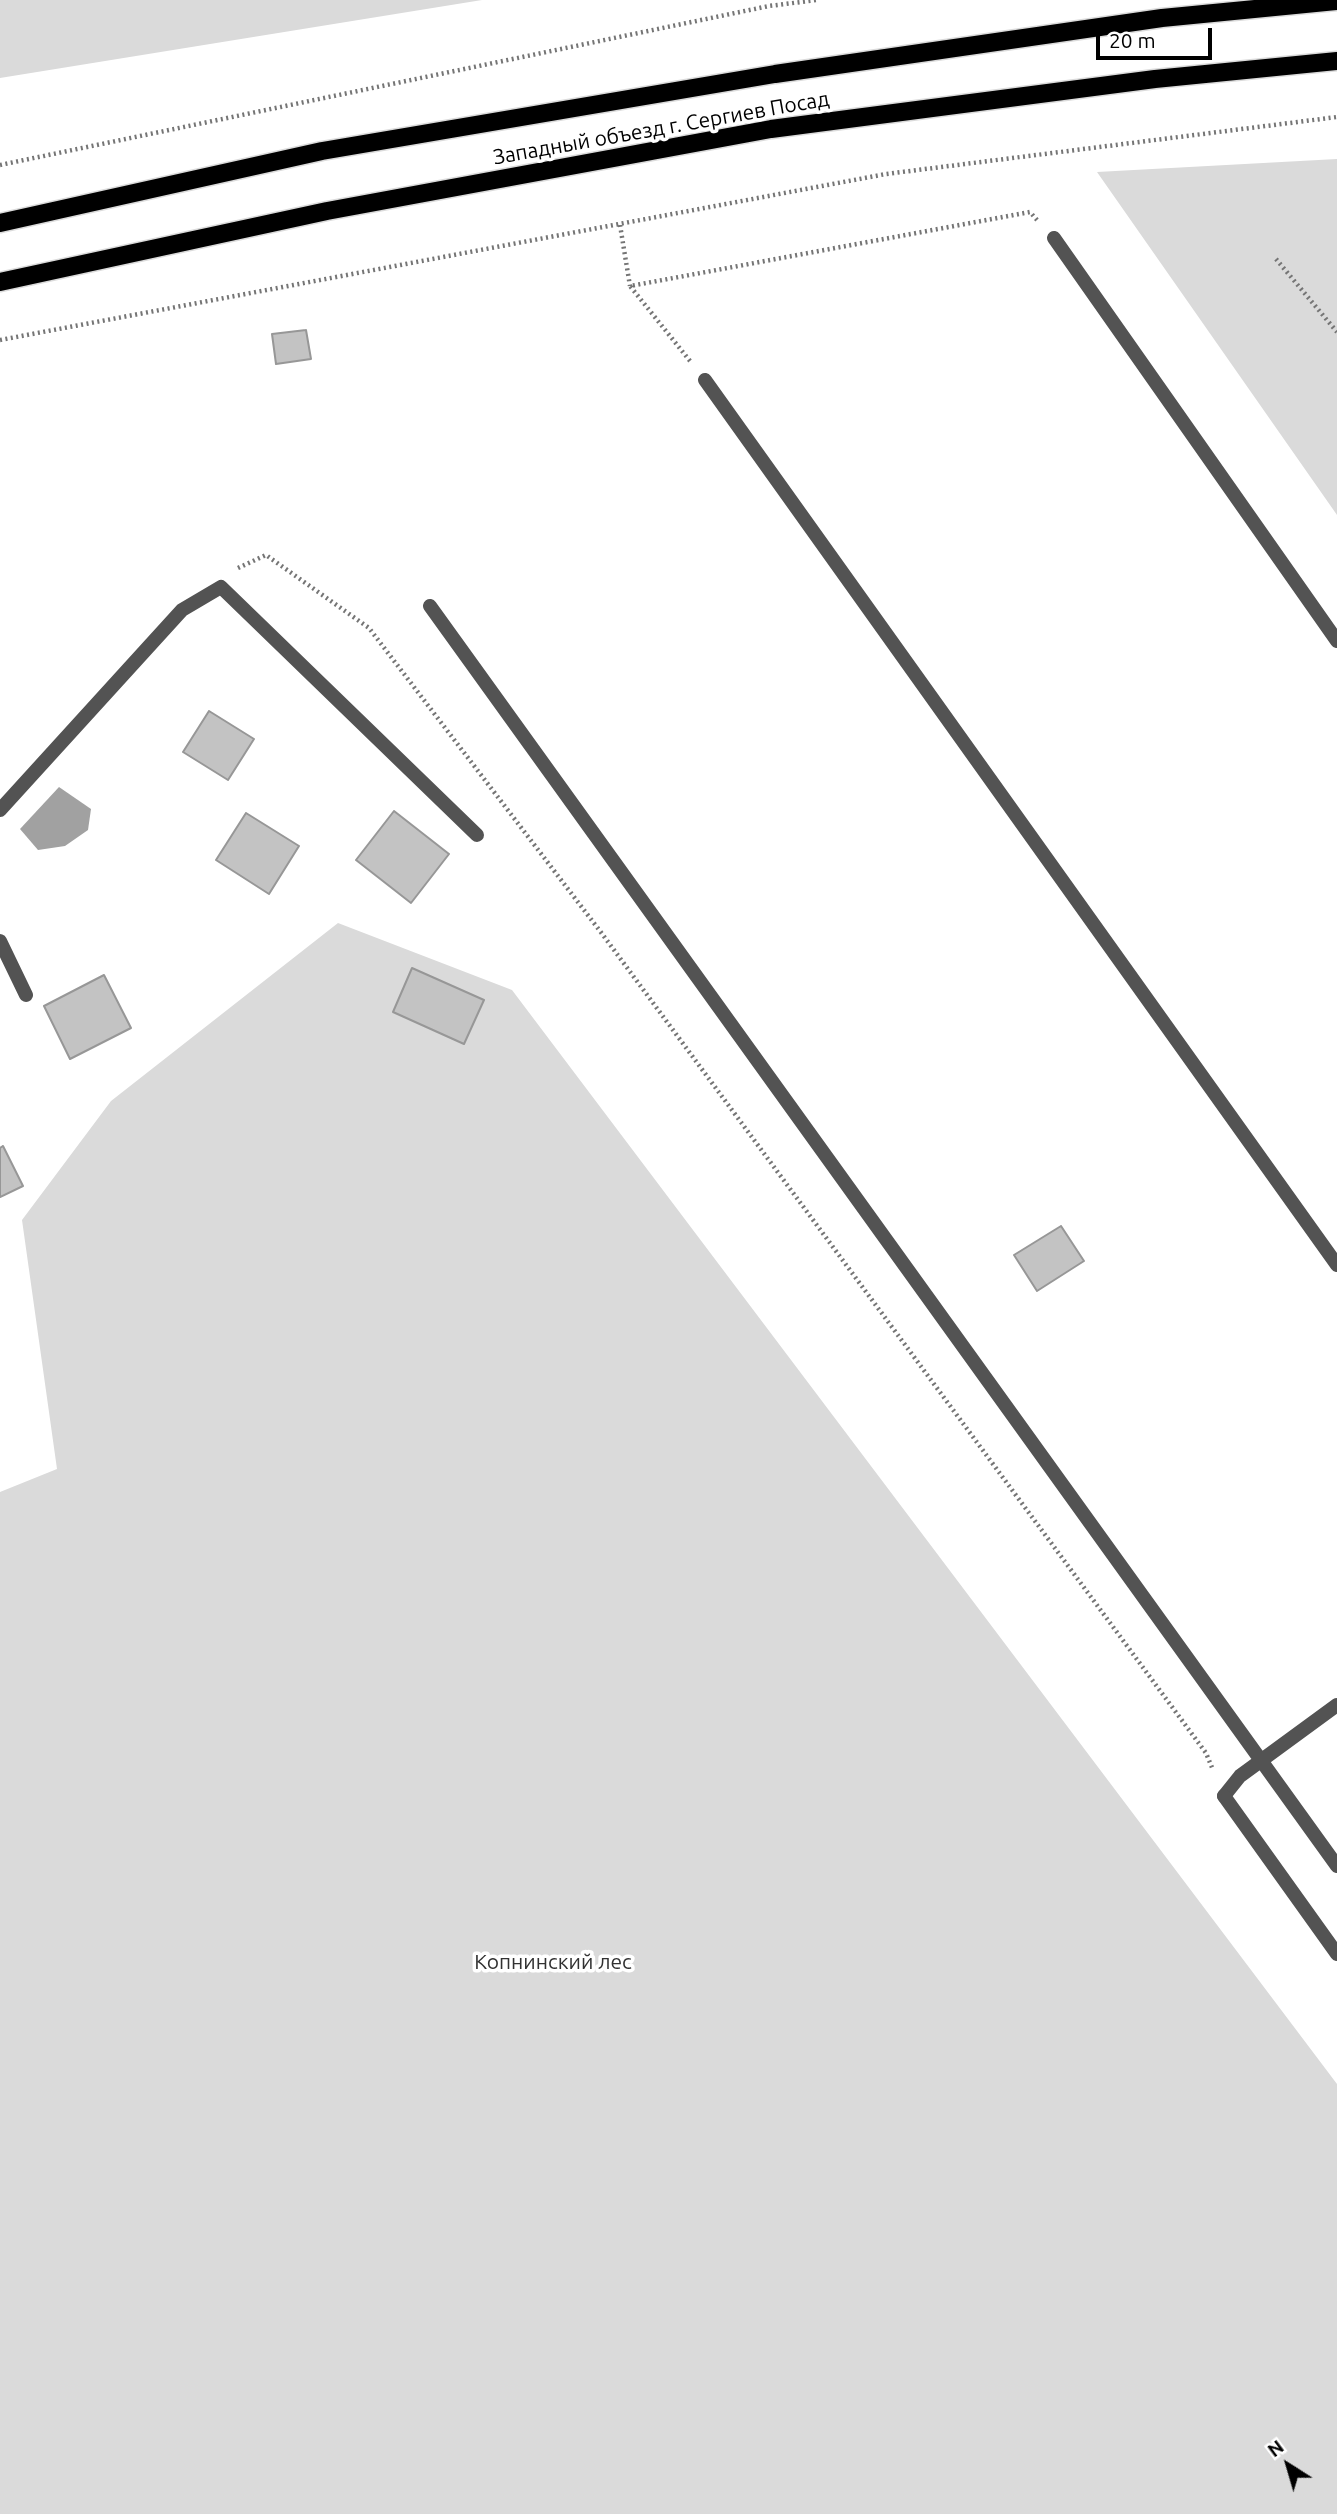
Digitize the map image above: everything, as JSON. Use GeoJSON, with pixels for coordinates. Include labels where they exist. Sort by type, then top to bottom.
{"type":"FeatureCollection","features":[{"type":"Feature","properties":{"kind":"main road","name":"Западный объезд г. Сергиев Посад"},"geometry":{"type":"LineString","coordinates":[[0,223],[322,151],[748,79],[1162,18],[1337,1]]}},
{"type":"Feature","properties":{"kind":"main road","name":"Западный объезд г. Сергиев Посад"},"geometry":{"type":"LineString","coordinates":[[0,282],[327,211],[771,129],[1156,79],[1337,61]]}},
{"type":"Feature","properties":{"kind":"street"},"geometry":{"type":"LineString","coordinates":[[1054,239],[1337,641]]}},
{"type":"Feature","properties":{"kind":"street"},"geometry":{"type":"LineString","coordinates":[[705,380],[1337,1265]]}},
{"type":"Feature","properties":{"kind":"street"},"geometry":{"type":"LineString","coordinates":[[0,810],[182,610],[221,587],[477,835]]}},
{"type":"Feature","properties":{"kind":"street"},"geometry":{"type":"LineString","coordinates":[[430,606],[1337,1866]]}},
{"type":"Feature","properties":{"kind":"street"},"geometry":{"type":"LineString","coordinates":[[0,942],[26,995]]}},
{"type":"Feature","properties":{"kind":"street"},"geometry":{"type":"LineString","coordinates":[[1337,1705],[1240,1776],[1224,1796],[1337,1954]]}},
{"type":"Feature","properties":{"kind":"path"},"geometry":{"type":"LineString","coordinates":[[0,165],[755,9],[817,0]]}},
{"type":"Feature","properties":{"kind":"path"},"geometry":{"type":"LineString","coordinates":[[0,340],[886,174],[1337,117]]}},
{"type":"Feature","properties":{"kind":"path"},"geometry":{"type":"LineString","coordinates":[[630,286],[1030,212],[1054,239]]}},
{"type":"Feature","properties":{"kind":"path"},"geometry":{"type":"LineString","coordinates":[[620,225],[630,286],[705,380]]}},
{"type":"Feature","properties":{"kind":"path"},"geometry":{"type":"LineString","coordinates":[[1276,259],[1337,332]]}},
{"type":"Feature","properties":{"kind":"path"},"geometry":{"type":"LineString","coordinates":[[221,587],[234,569],[266,555],[369,628],[608,943],[1206,1753],[1224,1796]]}},
{"type":"Feature","properties":{"kind":"green space"},"geometry":{"type":"Polygon","coordinates":[[[0,0],[482,0],[0,78],[0,0]]]}},
{"type":"Feature","properties":{"kind":"green space"},"geometry":{"type":"Polygon","coordinates":[[[1337,159],[1337,515],[1097,172],[1337,159]]]}},
{"type":"Feature","properties":{"kind":"green space","name":"Копнинский лес"},"geometry":{"type":"Polygon","coordinates":[[[338,923],[512,990],[1337,2084],[1337,2514],[0,2514],[0,1492],[57,1469],[22,1220],[111,1101],[338,923]]]}},
{"type":"Feature","properties":{"kind":"shaded area"},"geometry":{"type":"Polygon","coordinates":[[[59,787],[91,809],[88,830],[65,846],[38,850],[20,829],[59,787]]]}},
{"type":"Feature","properties":{"kind":"building"},"geometry":{"type":"Polygon","coordinates":[[[306,330],[311,359],[276,364],[272,334],[306,330]]]}},
{"type":"Feature","properties":{"kind":"building"},"geometry":{"type":"Polygon","coordinates":[[[209,711],[254,739],[228,780],[183,752],[209,711]]]}},
{"type":"Feature","properties":{"kind":"building"},"geometry":{"type":"Polygon","coordinates":[[[394,811],[449,854],[411,903],[356,860],[394,811]]]}},
{"type":"Feature","properties":{"kind":"building"},"geometry":{"type":"Polygon","coordinates":[[[246,813],[299,846],[269,894],[216,860],[246,813]]]}},
{"type":"Feature","properties":{"kind":"building"},"geometry":{"type":"Polygon","coordinates":[[[412,968],[484,1000],[464,1044],[393,1012],[412,968]]]}},
{"type":"Feature","properties":{"kind":"building"},"geometry":{"type":"Polygon","coordinates":[[[104,975],[131,1028],[70,1059],[44,1006],[104,975]]]}},
{"type":"Feature","properties":{"kind":"building"},"geometry":{"type":"Polygon","coordinates":[[[3,1146],[23,1186],[0,1197],[0,1148],[3,1146]]]}},
{"type":"Feature","properties":{"kind":"building"},"geometry":{"type":"Polygon","coordinates":[[[1061,1226],[1084,1261],[1037,1291],[1014,1255],[1061,1226]]]}}]}
